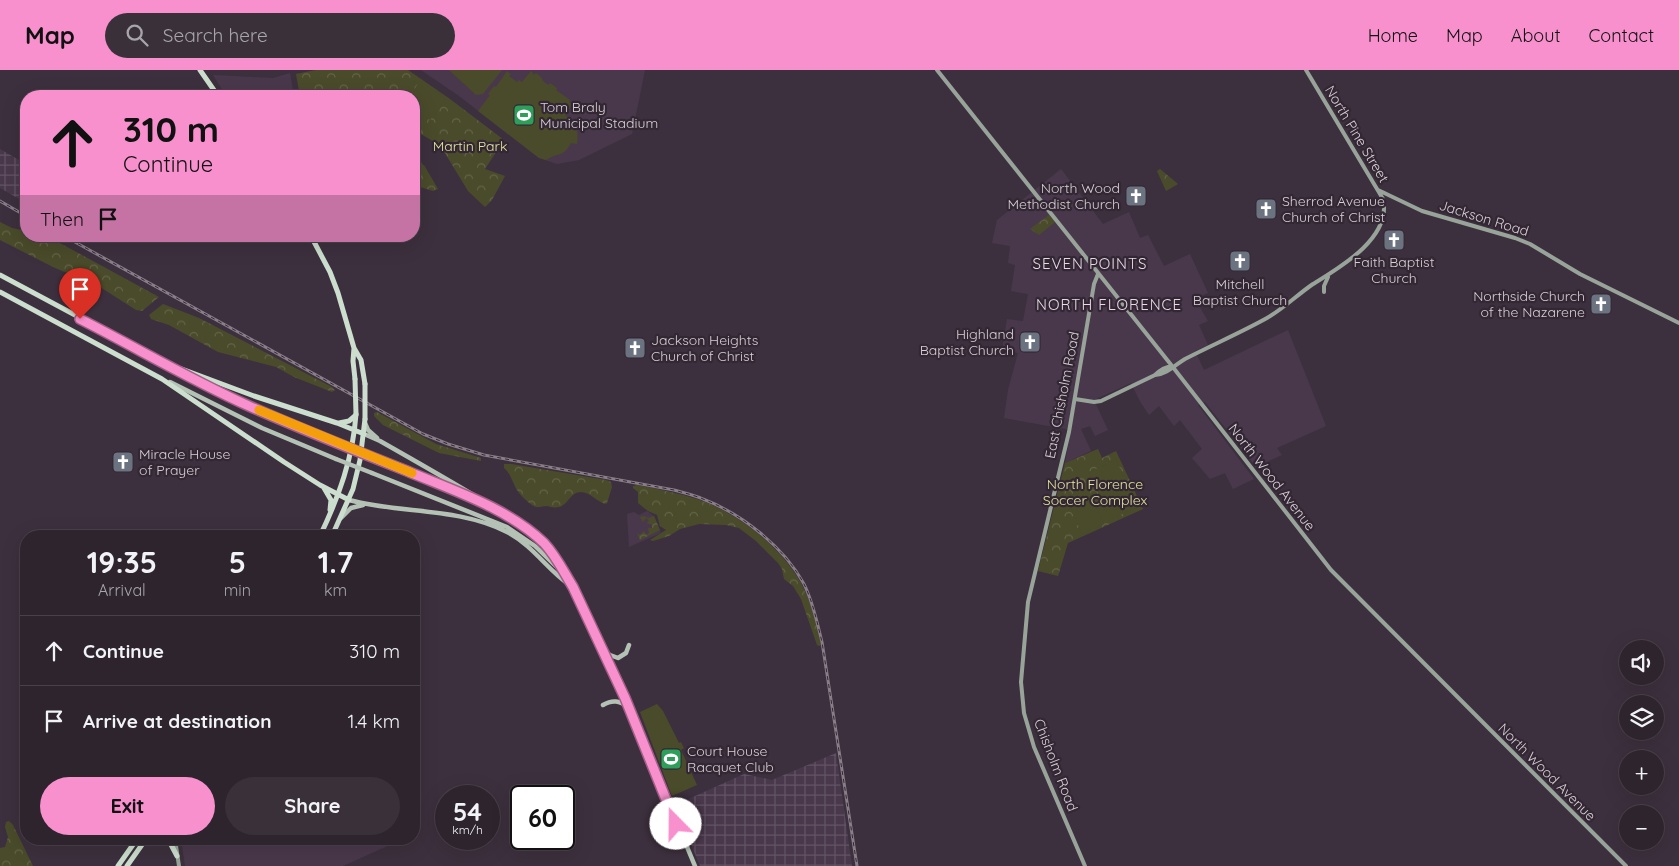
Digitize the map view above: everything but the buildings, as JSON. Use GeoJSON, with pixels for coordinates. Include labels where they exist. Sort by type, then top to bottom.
{"type":"FeatureCollection","features":[{"type":"Feature","properties":{"kind":"highway"},"geometry":{"type":"LineString","coordinates":[[200,70],[214,90]]}},
{"type":"Feature","properties":{"kind":"highway"},"geometry":{"type":"LineString","coordinates":[[314,242],[332,278],[354,348],[361,360],[365,384],[365,421],[360,460],[349,500],[335,530]]}},
{"type":"Feature","properties":{"kind":"highway"},"geometry":{"type":"LineString","coordinates":[[0,275],[163,362],[245,393],[337,423],[364,434]]}},
{"type":"Feature","properties":{"kind":"highway"},"geometry":{"type":"LineString","coordinates":[[0,292],[152,373],[320,484],[349,500]]}},
{"type":"Feature","properties":{"kind":"highway"},"geometry":{"type":"LineString","coordinates":[[323,530],[339,495],[350,457],[355,430],[355,379],[352,361],[354,348]]}},
{"type":"Feature","properties":{"kind":"highway"},"geometry":{"type":"LineString","coordinates":[[337,423],[349,421],[356,414]]}},
{"type":"Feature","properties":{"kind":"highway"},"geometry":{"type":"LineString","coordinates":[[320,484],[330,497],[330,515]]}},
{"type":"Feature","properties":{"kind":"highway"},"geometry":{"type":"LineString","coordinates":[[118,866],[133,845]]}},
{"type":"Feature","properties":{"kind":"highway"},"geometry":{"type":"LineString","coordinates":[[127,866],[142,845]]}},
{"type":"Feature","properties":{"kind":"highway"},"geometry":{"type":"LineString","coordinates":[[171,845],[177,856]]}},
{"type":"Feature","properties":{"kind":"main road","name":"North Wood Avenue"},"geometry":{"type":"LineString","coordinates":[[937,70],[1331,570],[1626,866]]}},
{"type":"Feature","properties":{"kind":"main road","name":"North Pine Street"},"geometry":{"type":"LineString","coordinates":[[1075,399],[1098,402],[1267,318],[1349,260],[1377,231],[1385,215],[1385,207],[1378,190],[1306,70]]}},
{"type":"Feature","properties":{"kind":"main road","name":"Jackson Road"},"geometry":{"type":"LineString","coordinates":[[1378,190],[1422,211],[1522,241],[1580,274],[1679,323]]}},
{"type":"Feature","properties":{"kind":"main road","name":"East Chisholm Road"},"geometry":{"type":"LineString","coordinates":[[1047,521],[1069,432],[1094,284],[1098,274]]}},
{"type":"Feature","properties":{"kind":"main road"},"geometry":{"type":"LineString","coordinates":[[1324,292],[1326,281],[1330,275]]}},
{"type":"Feature","properties":{"kind":"main road"},"geometry":{"type":"LineString","coordinates":[[163,362],[202,384],[489,507],[517,522]]}},
{"type":"Feature","properties":{"kind":"main road"},"geometry":{"type":"LineString","coordinates":[[162,379],[262,428],[507,527],[535,546],[565,575],[573,587],[629,707],[695,866]]}},
{"type":"Feature","properties":{"kind":"main road"},"geometry":{"type":"LineString","coordinates":[[365,421],[368,430],[380,441]]}},
{"type":"Feature","properties":{"kind":"main road"},"geometry":{"type":"LineString","coordinates":[[364,434],[380,441],[517,522],[544,543],[562,564],[565,575]]}},
{"type":"Feature","properties":{"kind":"main road"},"geometry":{"type":"LineString","coordinates":[[349,500],[372,505],[455,516],[490,525],[530,547],[561,579],[573,587]]}},
{"type":"Feature","properties":{"kind":"main road"},"geometry":{"type":"LineString","coordinates":[[340,519],[355,506],[372,505]]}},
{"type":"Feature","properties":{"kind":"main road","name":"Chisholm Road"},"geometry":{"type":"LineString","coordinates":[[1047,521],[1028,602],[1022,665],[1023,703],[1034,747],[1085,866]]}},
{"type":"Feature","properties":{"kind":"main road"},"geometry":{"type":"LineString","coordinates":[[602,649],[618,658],[626,652],[629,645]]}},
{"type":"Feature","properties":{"kind":"main road"},"geometry":{"type":"LineString","coordinates":[[603,705],[618,701],[629,707]]}},
{"type":"Feature","properties":{"kind":"main road"},"geometry":{"type":"LineString","coordinates":[[176,845],[179,866]]}},
{"type":"Feature","properties":{"kind":"shaded area"},"geometry":{"type":"Polygon","coordinates":[[[421,70],[645,70],[632,134],[579,160],[557,164],[539,158],[459,96],[421,70]]]}},
{"type":"Feature","properties":{"kind":"shaded area"},"geometry":{"type":"Polygon","coordinates":[[[290,73],[293,90],[222,90],[213,75],[273,78],[290,73]]]}},
{"type":"Feature","properties":{"kind":"shaded area"},"geometry":{"type":"Polygon","coordinates":[[[0,149],[20,161],[20,200],[0,188],[0,149]]]}},
{"type":"Feature","properties":{"kind":"shaded area"},"geometry":{"type":"Polygon","coordinates":[[[1061,169],[1103,224],[1129,212],[1140,238],[1148,235],[1164,266],[1190,254],[1208,293],[1195,299],[1208,321],[1199,325],[1208,345],[1195,351],[1204,370],[1288,330],[1326,426],[1277,448],[1282,455],[1256,467],[1205,402],[1198,405],[1254,479],[1233,489],[1225,473],[1210,479],[1192,458],[1202,449],[1180,420],[1174,426],[1159,406],[1149,415],[1131,383],[1094,400],[1108,430],[1095,436],[1090,426],[1081,429],[1091,451],[1065,463],[1071,430],[1004,418],[1008,390],[1018,353],[1002,350],[1007,319],[1023,321],[1028,294],[1011,291],[1015,265],[1008,263],[1010,246],[992,243],[997,220],[1061,169]]]}},
{"type":"Feature","properties":{"kind":"shaded area"},"geometry":{"type":"Polygon","coordinates":[[[647,511],[654,516],[661,533],[629,547],[627,514],[634,512],[639,515],[647,511]]]}},
{"type":"Feature","properties":{"kind":"shaded area"},"geometry":{"type":"Polygon","coordinates":[[[836,753],[852,866],[700,866],[675,805],[744,774],[772,780],[836,753]]]}},
{"type":"Feature","properties":{"kind":"shaded area"},"geometry":{"type":"Polygon","coordinates":[[[182,845],[390,845],[343,866],[185,866],[182,845]]]}},
{"type":"Feature","properties":{"kind":"green space","name":"Martin Park"},"geometry":{"type":"Polygon","coordinates":[[[316,70],[408,70],[504,140],[485,169],[505,176],[492,200],[485,207],[468,191],[440,145],[420,134],[420,90],[299,90],[296,74],[316,70]]]}},
{"type":"Feature","properties":{"kind":"green space"},"geometry":{"type":"Polygon","coordinates":[[[449,70],[502,70],[483,94],[476,95],[449,70]]]}},
{"type":"Feature","properties":{"kind":"green space","name":"Tom Braly Municipal Stadium"},"geometry":{"type":"Polygon","coordinates":[[[507,71],[511,74],[509,76],[517,82],[519,80],[522,82],[531,71],[534,75],[536,73],[548,85],[550,83],[570,100],[569,102],[573,104],[565,115],[576,127],[578,135],[577,144],[571,143],[563,153],[546,160],[539,158],[478,111],[490,95],[488,94],[494,86],[496,87],[507,71]]]}},
{"type":"Feature","properties":{"kind":"green space"},"geometry":{"type":"Polygon","coordinates":[[[420,81],[446,99],[430,120],[420,113],[420,90],[414,90],[420,81]]]}},
{"type":"Feature","properties":{"kind":"green space"},"geometry":{"type":"Polygon","coordinates":[[[420,160],[438,189],[433,191],[420,187],[420,160]]]}},
{"type":"Feature","properties":{"kind":"green space"},"geometry":{"type":"Polygon","coordinates":[[[1160,169],[1178,184],[1166,191],[1157,171],[1160,169]]]}},
{"type":"Feature","properties":{"kind":"green space"},"geometry":{"type":"Polygon","coordinates":[[[1049,215],[1055,222],[1039,235],[1030,229],[1049,215]]]}},
{"type":"Feature","properties":{"kind":"green space"},"geometry":{"type":"Polygon","coordinates":[[[0,222],[20,230],[20,242],[58,242],[159,297],[142,311],[136,310],[100,287],[53,267],[0,240],[0,222]]]}},
{"type":"Feature","properties":{"kind":"green space"},"geometry":{"type":"Polygon","coordinates":[[[163,304],[199,318],[335,390],[332,392],[294,377],[276,367],[218,352],[169,325],[151,319],[149,315],[163,304]]]}},
{"type":"Feature","properties":{"kind":"green space"},"geometry":{"type":"Polygon","coordinates":[[[377,412],[436,444],[481,458],[481,461],[439,453],[383,425],[374,416],[374,413],[377,412]]]}},
{"type":"Feature","properties":{"kind":"green space","name":"North Florence Soccer Complex"},"geometry":{"type":"Polygon","coordinates":[[[1098,449],[1102,458],[1116,451],[1143,509],[1068,543],[1058,576],[1038,571],[1065,463],[1098,449]]]}},
{"type":"Feature","properties":{"kind":"green space"},"geometry":{"type":"Polygon","coordinates":[[[1116,460],[1138,507],[1110,519],[1089,472],[1116,460]]]}},
{"type":"Feature","properties":{"kind":"green space"},"geometry":{"type":"Polygon","coordinates":[[[504,464],[606,480],[611,482],[612,487],[605,504],[587,493],[581,492],[574,494],[565,504],[559,507],[536,507],[519,493],[504,468],[504,464]]]}},
{"type":"Feature","properties":{"kind":"green space"},"geometry":{"type":"Polygon","coordinates":[[[637,485],[700,500],[715,506],[758,533],[782,557],[801,583],[814,613],[821,645],[817,645],[801,599],[793,586],[784,579],[782,569],[778,563],[756,541],[739,528],[726,525],[699,524],[680,529],[669,536],[653,541],[650,540],[666,530],[660,526],[657,515],[638,503],[638,492],[633,488],[633,486],[637,485]]]}},
{"type":"Feature","properties":{"kind":"green space"},"geometry":{"type":"Polygon","coordinates":[[[1088,488],[1104,524],[1082,534],[1066,497],[1088,488]]]}},
{"type":"Feature","properties":{"kind":"green space"},"geometry":{"type":"Polygon","coordinates":[[[654,516],[660,530],[640,540],[637,533],[640,535],[644,531],[646,535],[649,533],[648,528],[652,528],[652,525],[647,523],[649,520],[646,518],[643,522],[640,517],[648,518],[654,516]]]}},
{"type":"Feature","properties":{"kind":"green space","name":"Court House Racquet Club"},"geometry":{"type":"Polygon","coordinates":[[[657,704],[663,711],[679,743],[681,742],[684,748],[681,750],[697,785],[672,796],[640,712],[657,704]]]}},
{"type":"Feature","properties":{"kind":"green space"},"geometry":{"type":"Polygon","coordinates":[[[9,821],[13,825],[20,839],[20,845],[23,845],[33,866],[0,866],[0,848],[5,847],[8,837],[5,827],[6,822],[9,821]]]}},
{"type":"Feature","properties":{"kind":"railway"},"geometry":{"type":"LineString","coordinates":[[0,201],[20,213]]}},
{"type":"Feature","properties":{"kind":"railway"},"geometry":{"type":"LineString","coordinates":[[75,242],[423,434],[484,455],[693,495],[718,505],[761,533],[796,570],[804,584],[814,612],[822,642],[857,866]]}},
{"type":"Feature","properties":{"kind":"slow traffic"},"geometry":{"type":"LineString","coordinates":[[259,410],[412,473]]}},
{"type":"Feature","properties":{"kind":"place","name":"Tom Braly Municipal Stadium"},"geometry":{"type":"Point","coordinates":[524,115]}},
{"type":"Feature","properties":{"kind":"place","name":"North Wood Methodist Church"},"geometry":{"type":"Point","coordinates":[1136,196]}},
{"type":"Feature","properties":{"kind":"place","name":"Sherrod Avenue Church of Christ"},"geometry":{"type":"Point","coordinates":[1266,209]}},
{"type":"Feature","properties":{"kind":"place","name":"Faith Baptist Church"},"geometry":{"type":"Point","coordinates":[1394,240]}},
{"type":"Feature","properties":{"kind":"place","name":"Mitchell Baptist Church"},"geometry":{"type":"Point","coordinates":[1240,261]}},
{"type":"Feature","properties":{"kind":"place","name":"Northside Church of the Nazarene"},"geometry":{"type":"Point","coordinates":[1601,304]}},
{"type":"Feature","properties":{"kind":"place","name":"Highland Baptist Church"},"geometry":{"type":"Point","coordinates":[1030,342]}},
{"type":"Feature","properties":{"kind":"place","name":"Jackson Heights Church of Christ"},"geometry":{"type":"Point","coordinates":[635,348]}},
{"type":"Feature","properties":{"kind":"place","name":"Miracle House of Prayer"},"geometry":{"type":"Point","coordinates":[123,462]}},
{"type":"Feature","properties":{"kind":"place","name":"Court House Racquet Club"},"geometry":{"type":"Point","coordinates":[671,759]}},
{"type":"Feature","properties":{"kind":"district","name":"SEVEN POINTS"},"geometry":{"type":"Point","coordinates":[1090,264]}},
{"type":"Feature","properties":{"kind":"district","name":"NORTH FLORENCE"},"geometry":{"type":"Point","coordinates":[1109,305]}},
{"type":"Feature","properties":{"kind":"route"},"geometry":{"type":"LineString","coordinates":[[80,319],[202,384],[502,513],[544,543],[562,564],[565,575],[573,587],[625,698],[676,824]]}}]}
